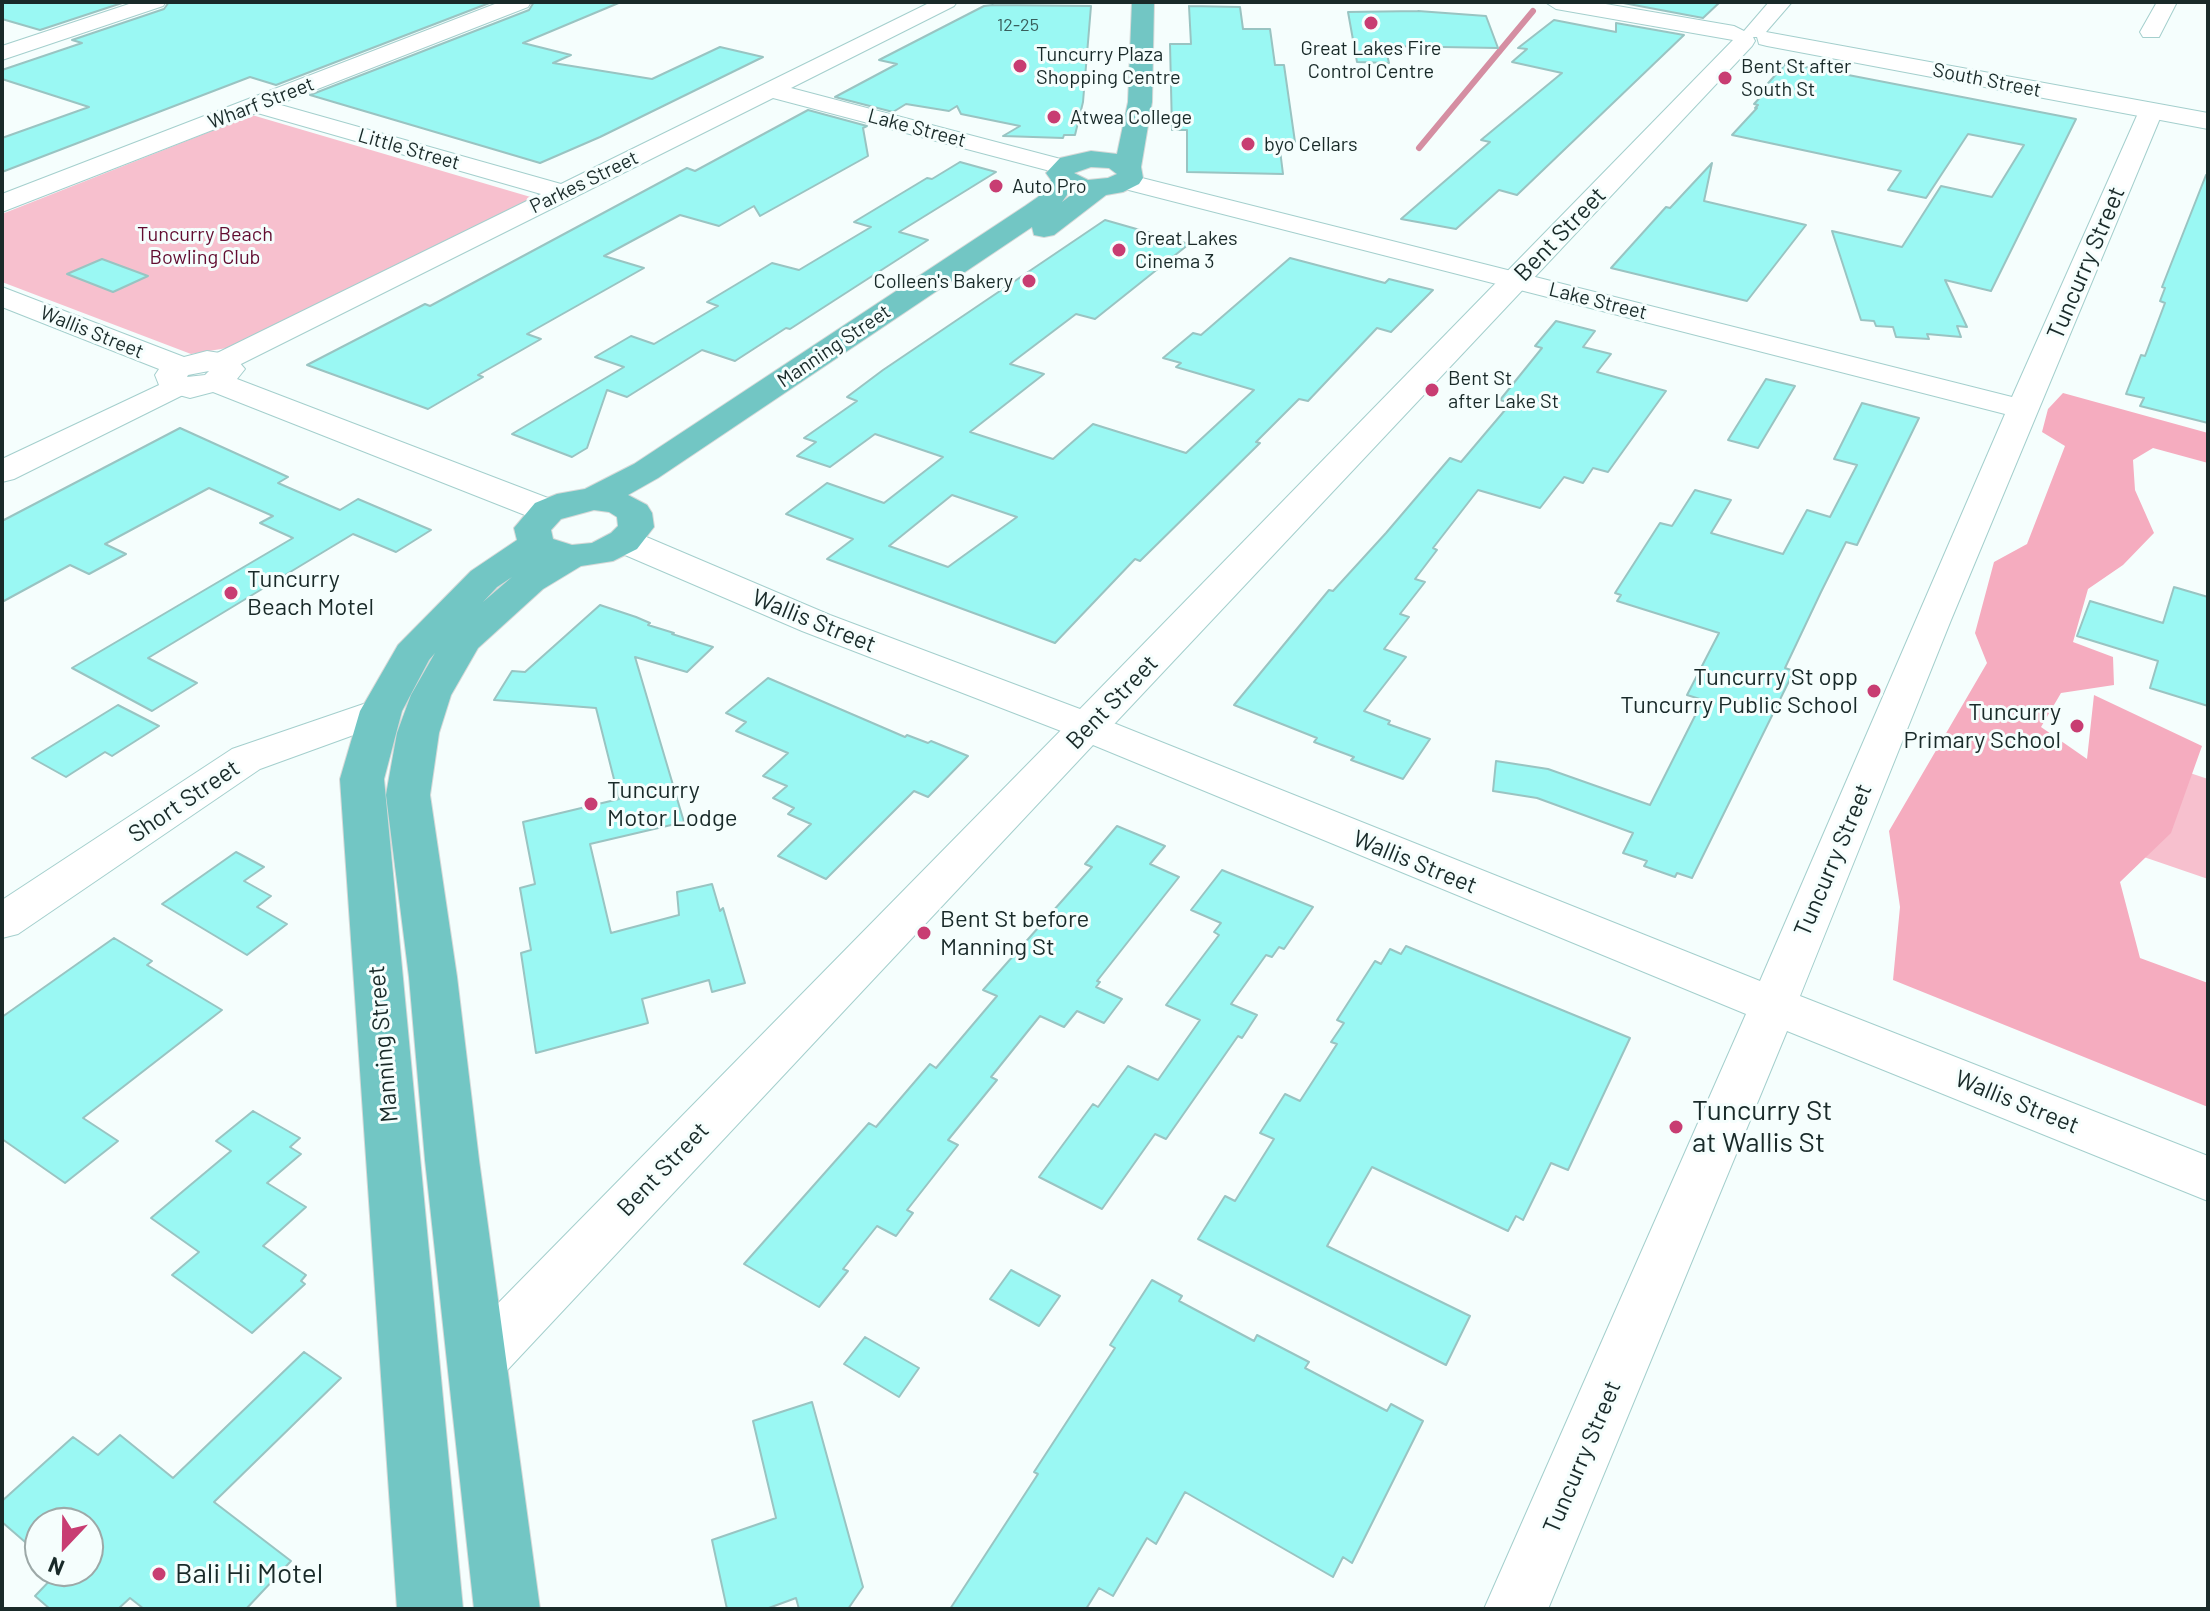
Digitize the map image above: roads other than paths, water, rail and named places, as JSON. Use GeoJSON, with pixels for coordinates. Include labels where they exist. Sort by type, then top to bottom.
{"type":"FeatureCollection","features":[{"type":"Feature","properties":{"kind":"main road"},"geometry":{"type":"LineString","coordinates":[[1119,2],[1119,40]]}},
{"type":"Feature","properties":{"kind":"main road"},"geometry":{"type":"LineString","coordinates":[[1064,174],[1078,186],[1110,167],[1140,102],[1143,2]]}},
{"type":"Feature","properties":{"kind":"main road","name":"Manning Street"},"geometry":{"type":"LineString","coordinates":[[552,537],[600,553],[673,482],[1058,219],[1110,167]]}},
{"type":"Feature","properties":{"kind":"main road","name":"Manning Street"},"geometry":{"type":"LineString","coordinates":[[430,1609],[362,779],[381,711],[412,654],[484,579],[552,537],[570,502],[594,499],[646,471],[1048,203],[1064,174]]}},
{"type":"Feature","properties":{"kind":"main road"},"geometry":{"type":"LineString","coordinates":[[594,499],[619,503],[629,527]]}},
{"type":"Feature","properties":{"kind":"main road"},"geometry":{"type":"LineString","coordinates":[[507,1609],[408,795],[418,733],[431,695],[462,641],[530,581],[552,537]]}},
{"type":"Feature","properties":{"kind":"street"},"geometry":{"type":"LineString","coordinates":[[2,53],[156,2]]}},
{"type":"Feature","properties":{"kind":"street","name":"Wharf Street"},"geometry":{"type":"LineString","coordinates":[[2,204],[520,2]]}},
{"type":"Feature","properties":{"kind":"street","name":"Parkes Street"},"geometry":{"type":"LineString","coordinates":[[219,372],[563,192],[947,2]]}},
{"type":"Feature","properties":{"kind":"street","name":"South Street"},"geometry":{"type":"LineString","coordinates":[[1556,2],[2208,121]]}},
{"type":"Feature","properties":{"kind":"street","name":"Bent Street"},"geometry":{"type":"LineString","coordinates":[[478,1362],[1781,2]]}},
{"type":"Feature","properties":{"kind":"street"},"geometry":{"type":"LineString","coordinates":[[2151,32],[2167,2]]}},
{"type":"Feature","properties":{"kind":"street","name":"Lake Street"},"geometry":{"type":"LineString","coordinates":[[771,90],[1064,174]]}},
{"type":"Feature","properties":{"kind":"street","name":"Little Street"},"geometry":{"type":"LineString","coordinates":[[255,105],[563,192]]}},
{"type":"Feature","properties":{"kind":"street","name":"Tuncurry Street"},"geometry":{"type":"LineString","coordinates":[[1516,1609],[1716,1144],[1772,1003],[2151,111]]}},
{"type":"Feature","properties":{"kind":"street","name":"Lake Street"},"geometry":{"type":"LineString","coordinates":[[1110,167],[1516,280],[2023,409]]}},
{"type":"Feature","properties":{"kind":"street","name":"Wallis Street"},"geometry":{"type":"LineString","coordinates":[[2,296],[178,375]]}},
{"type":"Feature","properties":{"kind":"street"},"geometry":{"type":"LineString","coordinates":[[2,472],[178,375],[190,388],[219,372],[552,537]]}},
{"type":"Feature","properties":{"kind":"street","name":"Wallis Street"},"geometry":{"type":"LineString","coordinates":[[629,527],[816,623],[1087,727],[1407,859],[2208,1179]]}},
{"type":"Feature","properties":{"kind":"street","name":"Short Street"},"geometry":{"type":"LineString","coordinates":[[2,922],[246,759],[381,711]]}},
{"type":"Feature","properties":{"kind":"street"},"geometry":{"type":"LineString","coordinates":[[486,1609],[491,1489]]}},
{"type":"Feature","properties":{"kind":"waterway"},"geometry":{"type":"LineString","coordinates":[[1419,148],[1533,11]]}},
{"type":"Feature","properties":{"kind":"place","name":"Great Lakes Fire Control Centre"},"geometry":{"type":"Point","coordinates":[1371,23]}},
{"type":"Feature","properties":{"kind":"place","name":"Tuncurry Plaza Shopping Centre"},"geometry":{"type":"Point","coordinates":[1020,66]}},
{"type":"Feature","properties":{"kind":"place","name":"Bent St after South St"},"geometry":{"type":"Point","coordinates":[1725,78]}},
{"type":"Feature","properties":{"kind":"place","name":"Atwea College"},"geometry":{"type":"Point","coordinates":[1054,117]}},
{"type":"Feature","properties":{"kind":"place","name":"byo Cellars"},"geometry":{"type":"Point","coordinates":[1248,144]}},
{"type":"Feature","properties":{"kind":"place","name":"Auto Pro"},"geometry":{"type":"Point","coordinates":[996,186]}},
{"type":"Feature","properties":{"kind":"place","name":"Great Lakes Cinema 3"},"geometry":{"type":"Point","coordinates":[1119,250]}},
{"type":"Feature","properties":{"kind":"place","name":"Colleen's Bakery"},"geometry":{"type":"Point","coordinates":[1029,281]}},
{"type":"Feature","properties":{"kind":"place","name":"Bent St after Lake St"},"geometry":{"type":"Point","coordinates":[1432,390]}},
{"type":"Feature","properties":{"kind":"place","name":"Tuncurry Beach Motel"},"geometry":{"type":"Point","coordinates":[231,593]}},
{"type":"Feature","properties":{"kind":"place","name":"Tuncurry St opp Tuncurry Public School"},"geometry":{"type":"Point","coordinates":[1874,691]}},
{"type":"Feature","properties":{"kind":"place","name":"Tuncurry Primary School"},"geometry":{"type":"Point","coordinates":[2077,726]}},
{"type":"Feature","properties":{"kind":"place","name":"Tuncurry Motor Lodge"},"geometry":{"type":"Point","coordinates":[591,804]}},
{"type":"Feature","properties":{"kind":"place","name":"Bent St before Manning St"},"geometry":{"type":"Point","coordinates":[924,933]}},
{"type":"Feature","properties":{"kind":"place","name":"Tuncurry St at Wallis St"},"geometry":{"type":"Point","coordinates":[1676,1127]}},
{"type":"Feature","properties":{"kind":"place","name":"Bali Hi Motel"},"geometry":{"type":"Point","coordinates":[159,1574]}},
{"type":"Feature","properties":{"kind":"park label","name":"Tuncurry Beach Bowling Club"},"geometry":{"type":"Point","coordinates":[205,246]}}]}
